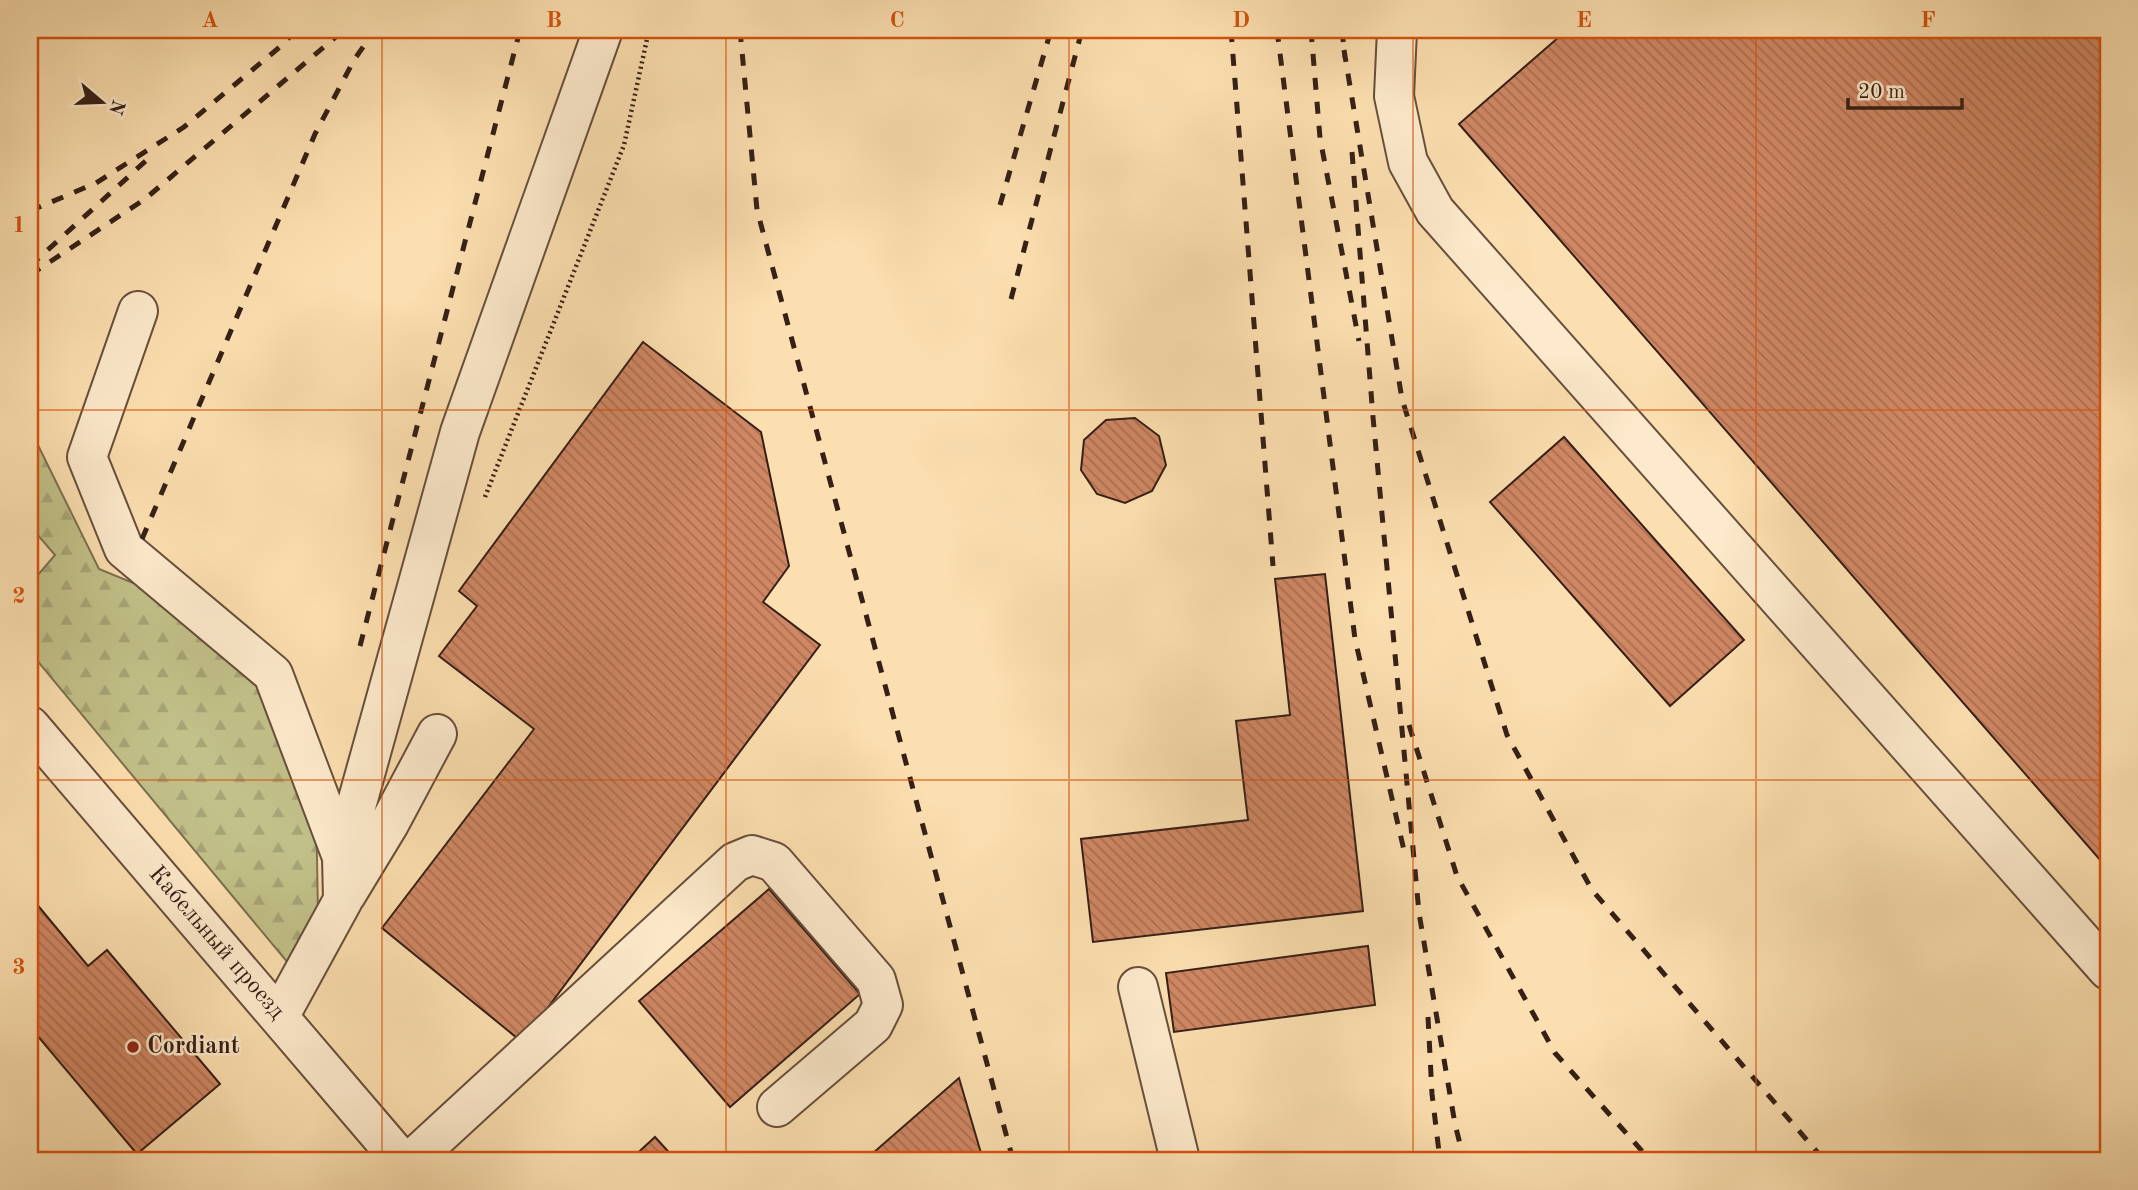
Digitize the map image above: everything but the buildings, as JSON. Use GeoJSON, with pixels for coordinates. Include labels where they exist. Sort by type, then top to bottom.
{"type":"FeatureCollection","features":[{"type":"Feature","properties":{"kind":"street"},"geometry":{"type":"LineString","coordinates":[[343,900],[342,858],[460,432],[603,30]]}},
{"type":"Feature","properties":{"kind":"street"},"geometry":{"type":"LineString","coordinates":[[1397,30],[1394,96],[1405,149],[1408,162],[1435,211],[2108,970]]}},
{"type":"Feature","properties":{"kind":"street"},"geometry":{"type":"LineString","coordinates":[[138,311],[87,457],[124,549],[273,674],[342,858]]}},
{"type":"Feature","properties":{"kind":"street","name":"Кабельный проезд"},"geometry":{"type":"LineString","coordinates":[[30,726],[401,1160]]}},
{"type":"Feature","properties":{"kind":"street"},"geometry":{"type":"LineString","coordinates":[[279,1017],[437,734]]}},
{"type":"Feature","properties":{"kind":"street"},"geometry":{"type":"LineString","coordinates":[[412,1160],[735,862],[752,855],[774,862],[783,872],[876,981],[883,1005],[873,1025],[777,1107]]}},
{"type":"Feature","properties":{"kind":"street"},"geometry":{"type":"LineString","coordinates":[[1138,987],[1180,1160]]}},
{"type":"Feature","properties":{"kind":"path"},"geometry":{"type":"LineString","coordinates":[[480,508],[624,145],[649,30]]}},
{"type":"Feature","properties":{"kind":"green space"},"geometry":{"type":"Polygon","coordinates":[[[30,429],[99,569],[226,621],[315,745],[318,914],[293,969],[30,652],[30,584],[55,555],[30,526],[30,429]]]}},
{"type":"Feature","properties":{"kind":"railway"},"geometry":{"type":"LineString","coordinates":[[30,211],[96,183],[184,127],[281,46],[296,30]]}},
{"type":"Feature","properties":{"kind":"railway"},"geometry":{"type":"LineString","coordinates":[[30,275],[145,199],[344,30]]}},
{"type":"Feature","properties":{"kind":"railway"},"geometry":{"type":"LineString","coordinates":[[142,539],[315,134],[354,60],[375,30]]}},
{"type":"Feature","properties":{"kind":"railway"},"geometry":{"type":"LineString","coordinates":[[360,646],[520,30]]}},
{"type":"Feature","properties":{"kind":"railway"},"geometry":{"type":"LineString","coordinates":[[740,30],[757,210],[1013,1160]]}},
{"type":"Feature","properties":{"kind":"railway"},"geometry":{"type":"LineString","coordinates":[[1000,205],[1051,30]]}},
{"type":"Feature","properties":{"kind":"railway"},"geometry":{"type":"LineString","coordinates":[[1011,299],[1082,30]]}},
{"type":"Feature","properties":{"kind":"railway"},"geometry":{"type":"LineString","coordinates":[[1231,30],[1273,566]]}},
{"type":"Feature","properties":{"kind":"railway"},"geometry":{"type":"LineString","coordinates":[[1277,30],[1355,639],[1406,859]]}},
{"type":"Feature","properties":{"kind":"railway"},"geometry":{"type":"LineString","coordinates":[[1311,30],[1320,138],[1359,341]]}},
{"type":"Feature","properties":{"kind":"railway"},"geometry":{"type":"LineString","coordinates":[[1342,30],[1345,58]]}},
{"type":"Feature","properties":{"kind":"railway"},"geometry":{"type":"LineString","coordinates":[[1344,50],[1402,399],[1507,735],[1592,890],[1824,1160]]}},
{"type":"Feature","properties":{"kind":"railway"},"geometry":{"type":"LineString","coordinates":[[1352,152],[1373,417],[1419,913],[1455,1124],[1464,1160]]}},
{"type":"Feature","properties":{"kind":"railway"},"geometry":{"type":"LineString","coordinates":[[30,266],[149,158]]}},
{"type":"Feature","properties":{"kind":"railway"},"geometry":{"type":"LineString","coordinates":[[1409,725],[1457,876],[1555,1053],[1650,1160]]}},
{"type":"Feature","properties":{"kind":"railway"},"geometry":{"type":"LineString","coordinates":[[1428,1017],[1432,1094],[1440,1160]]}},
{"type":"Feature","properties":{"kind":"place","name":"Cordiant"},"geometry":{"type":"Point","coordinates":[133,1047]}}]}
